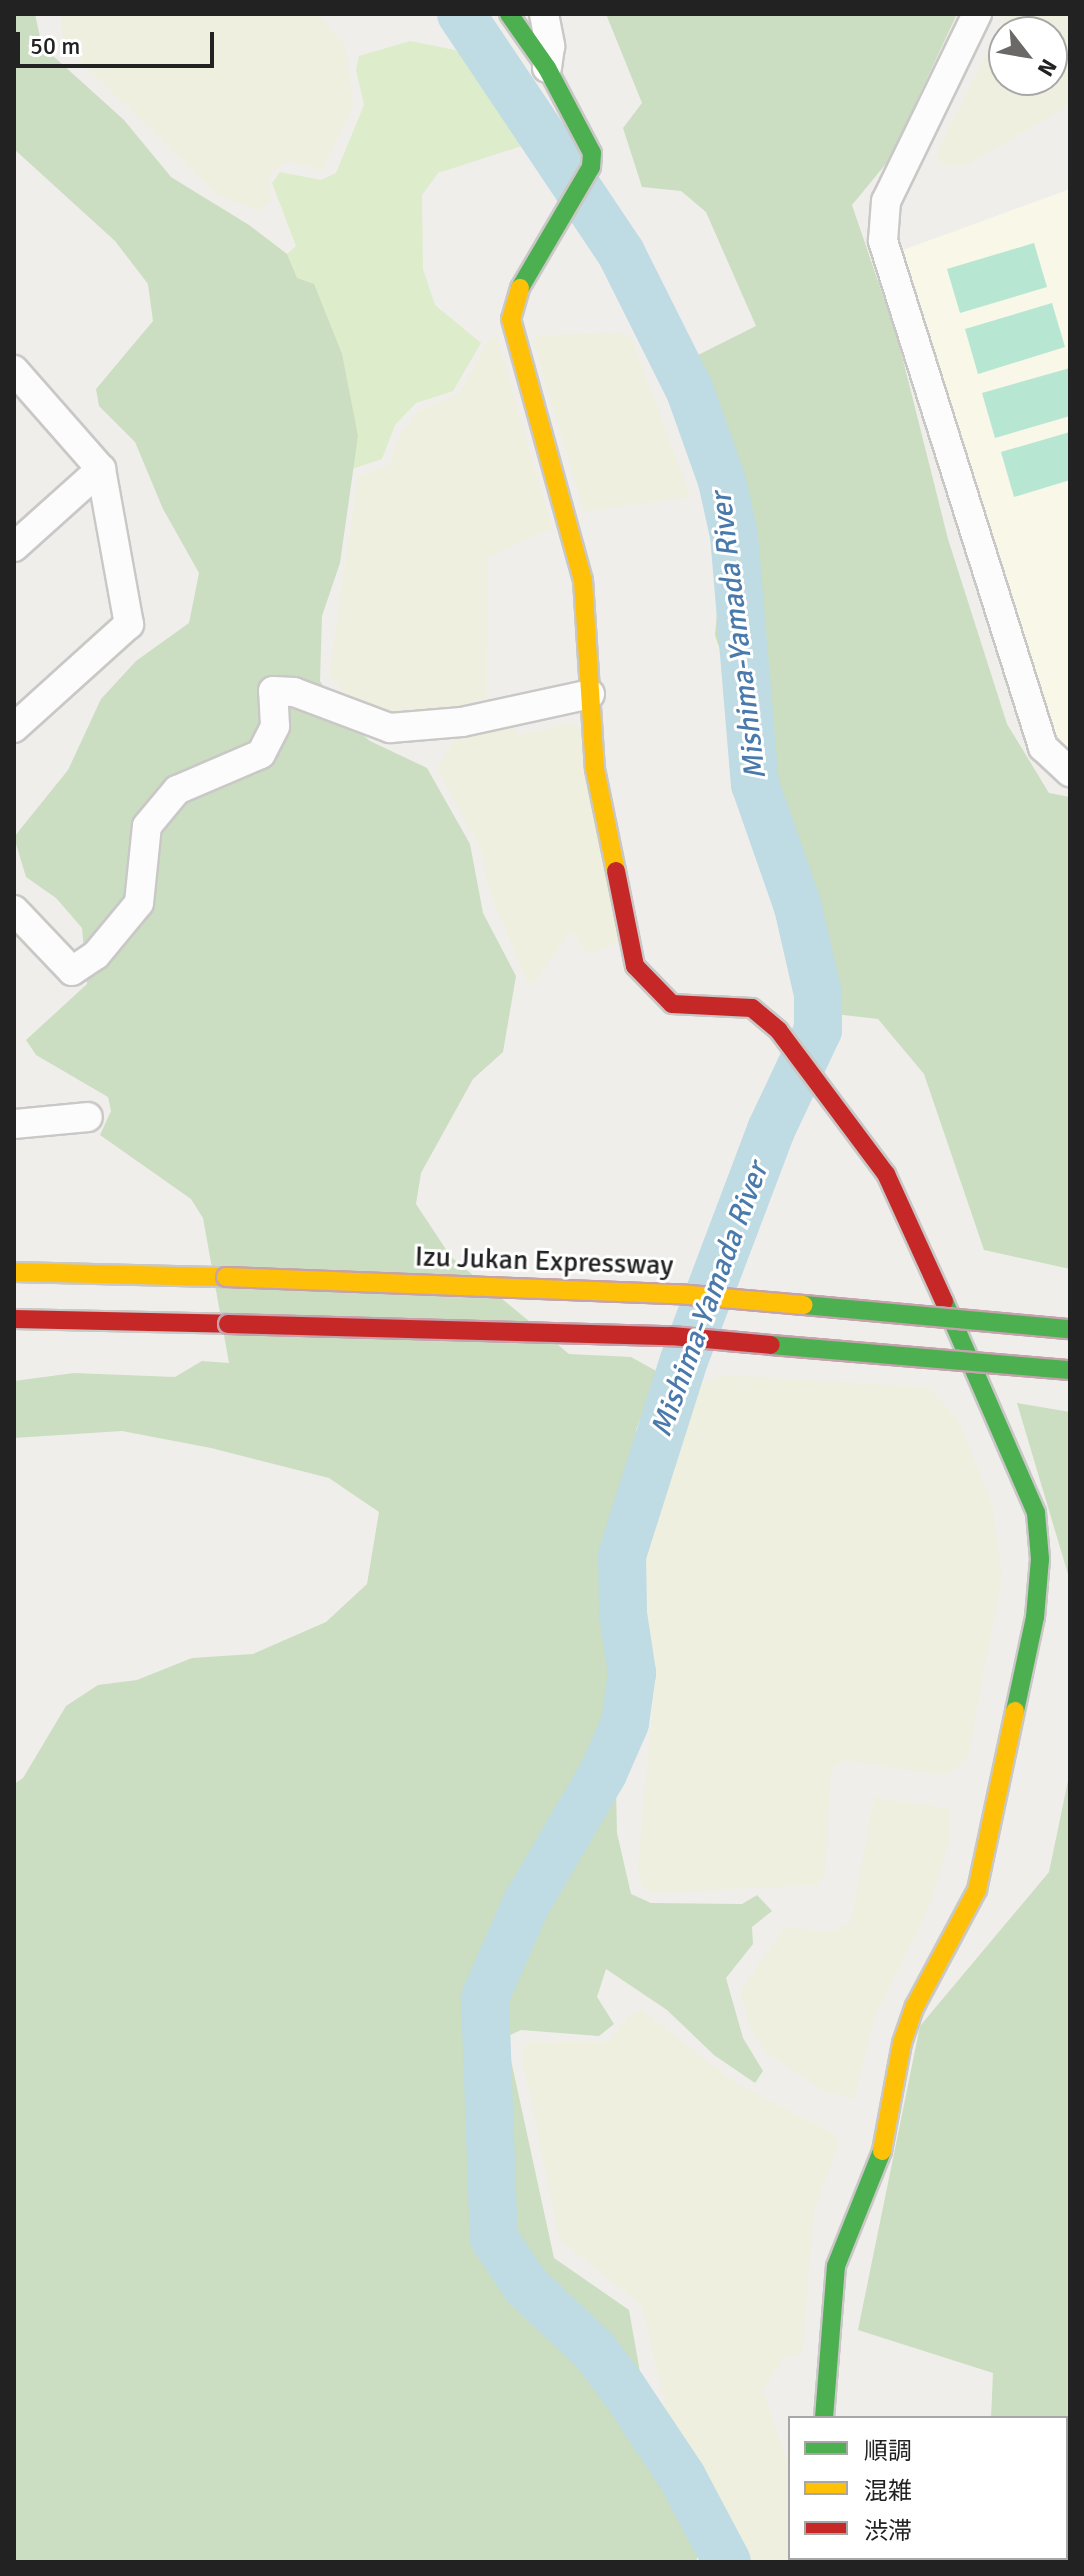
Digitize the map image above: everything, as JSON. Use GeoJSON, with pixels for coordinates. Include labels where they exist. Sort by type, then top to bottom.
{"type":"FeatureCollection","features":[{"type":"Feature","properties":{"kind":"main road"},"geometry":{"type":"LineString","coordinates":[[509,14],[547,68],[592,153],[591,167],[529,270],[511,319],[583,580],[595,769],[635,966],[672,1004],[752,1008],[779,1031],[832,1097],[886,1174],[917,1237],[1018,1463],[1036,1513],[1040,1559],[1035,1617],[977,1890],[915,2006],[902,2043],[880,2162],[836,2266],[824,2416]]}},
{"type":"Feature","properties":{"kind":"main road"},"geometry":{"type":"LineString","coordinates":[[14,1260],[101,1273]]}},
{"type":"Feature","properties":{"kind":"main road","name":"Izu Jukan Expressway"},"geometry":{"type":"LineString","coordinates":[[14,1272],[678,1294],[1070,1329]]}},
{"type":"Feature","properties":{"kind":"main road"},"geometry":{"type":"LineString","coordinates":[[14,1319],[671,1336],[1070,1370]]}},
{"type":"Feature","properties":{"kind":"main road"},"geometry":{"type":"LineString","coordinates":[[14,1332],[98,1320]]}},
{"type":"Feature","properties":{"kind":"street"},"geometry":{"type":"LineString","coordinates":[[544,14],[550,46],[547,68]]}},
{"type":"Feature","properties":{"kind":"street"},"geometry":{"type":"LineString","coordinates":[[977,14],[886,201],[883,241],[1043,747],[1070,772]]}},
{"type":"Feature","properties":{"kind":"street"},"geometry":{"type":"LineString","coordinates":[[14,728],[129,624],[101,469],[15,372]]}},
{"type":"Feature","properties":{"kind":"street"},"geometry":{"type":"LineString","coordinates":[[14,547],[101,469]]}},
{"type":"Feature","properties":{"kind":"street"},"geometry":{"type":"LineString","coordinates":[[14,910],[72,971],[96,955],[139,903],[147,826],[177,790],[261,754],[275,726],[273,691],[294,692],[390,728],[451,724],[590,694]]}},
{"type":"Feature","properties":{"kind":"street"},"geometry":{"type":"LineString","coordinates":[[14,1124],[88,1117]]}},
{"type":"Feature","properties":{"kind":"shaded area"},"geometry":{"type":"Polygon","coordinates":[[[1070,189],[1070,757],[1045,717],[903,250],[1070,189]]]}},
{"type":"Feature","properties":{"kind":"green space"},"geometry":{"type":"Polygon","coordinates":[[[14,14],[35,14],[42,46],[124,120],[171,177],[249,225],[287,254],[297,278],[314,284],[342,354],[358,436],[340,563],[322,616],[320,681],[343,718],[370,741],[427,768],[470,844],[483,913],[516,976],[503,1052],[473,1079],[421,1173],[416,1204],[451,1257],[569,1354],[631,1357],[658,1372],[636,1430],[635,1494],[613,1653],[617,1833],[631,1894],[651,1903],[742,1904],[757,1895],[772,1911],[752,1927],[753,1944],[726,1978],[743,2038],[763,2071],[755,2083],[714,2055],[667,2010],[606,1969],[597,1997],[614,2024],[599,2036],[521,2030],[506,2037],[554,2258],[629,2310],[655,2457],[701,2544],[696,2562],[14,2562],[14,1784],[23,1778],[66,1706],[98,1685],[137,1680],[192,1658],[253,1654],[326,1622],[367,1584],[379,1512],[329,1478],[211,1448],[122,1431],[14,1438],[14,1381],[74,1373],[175,1377],[202,1361],[229,1363],[203,1218],[191,1199],[100,1135],[111,1111],[108,1097],[36,1055],[26,1040],[87,984],[82,928],[56,898],[26,877],[14,837],[68,770],[101,699],[136,661],[189,623],[199,573],[163,509],[135,442],[99,406],[96,389],[153,321],[148,284],[115,241],[14,149],[14,14]]]}},
{"type":"Feature","properties":{"kind":"green space"},"geometry":{"type":"Polygon","coordinates":[[[61,14],[317,14],[345,45],[353,104],[323,170],[286,161],[268,175],[271,200],[260,211],[217,195],[63,44],[61,14]]]}},
{"type":"Feature","properties":{"kind":"green space"},"geometry":{"type":"Polygon","coordinates":[[[606,14],[957,14],[889,160],[852,205],[898,340],[948,539],[1007,724],[1049,793],[1070,797],[1070,1269],[984,1250],[924,1074],[878,1019],[835,1014],[810,920],[715,635],[729,482],[684,362],[756,326],[706,212],[681,191],[642,187],[623,128],[642,103],[606,14]]]}},
{"type":"Feature","properties":{"kind":"green space"},"geometry":{"type":"Polygon","coordinates":[[[1070,14],[1070,105],[964,167],[946,165],[937,159],[940,146],[988,51],[988,96],[1068,96],[1068,16],[1006,16],[1070,14]]]}},
{"type":"Feature","properties":{"kind":"green space"},"geometry":{"type":"Polygon","coordinates":[[[410,41],[455,50],[483,74],[525,145],[438,173],[422,195],[423,269],[435,305],[481,343],[453,391],[416,403],[395,425],[382,459],[352,469],[358,436],[287,254],[296,246],[272,183],[280,172],[321,180],[336,173],[364,105],[356,70],[359,56],[410,41]]]}},
{"type":"Feature","properties":{"kind":"green space"},"geometry":{"type":"Polygon","coordinates":[[[1034,243],[1047,287],[960,313],[947,269],[1034,243]]]}},
{"type":"Feature","properties":{"kind":"green space"},"geometry":{"type":"Polygon","coordinates":[[[1052,303],[1065,347],[978,374],[965,329],[1052,303]]]}},
{"type":"Feature","properties":{"kind":"green space"},"geometry":{"type":"Polygon","coordinates":[[[624,333],[631,338],[689,492],[688,497],[584,512],[533,341],[537,335],[624,333]]]}},
{"type":"Feature","properties":{"kind":"green space"},"geometry":{"type":"Polygon","coordinates":[[[497,337],[552,528],[488,557],[487,698],[404,720],[350,699],[329,675],[358,477],[389,465],[400,434],[418,411],[459,394],[489,339],[497,337]]]}},
{"type":"Feature","properties":{"kind":"green space"},"geometry":{"type":"Polygon","coordinates":[[[1070,368],[1070,416],[995,438],[982,393],[1070,368]]]}},
{"type":"Feature","properties":{"kind":"green space"},"geometry":{"type":"Polygon","coordinates":[[[1070,432],[1070,480],[1014,497],[1001,452],[1070,432]]]}},
{"type":"Feature","properties":{"kind":"green space"},"geometry":{"type":"Polygon","coordinates":[[[572,723],[584,730],[621,942],[587,954],[571,931],[533,984],[527,982],[488,887],[482,852],[437,768],[457,735],[513,727],[517,735],[572,723]]]}},
{"type":"Feature","properties":{"kind":"green space"},"geometry":{"type":"Polygon","coordinates":[[[722,1375],[928,1387],[958,1419],[992,1505],[1002,1574],[968,1757],[952,1772],[940,1775],[844,1760],[831,1770],[825,1873],[818,1885],[653,1893],[641,1886],[638,1866],[654,1687],[639,1613],[638,1569],[682,1418],[696,1387],[722,1375]]]}},
{"type":"Feature","properties":{"kind":"green space"},"geometry":{"type":"Polygon","coordinates":[[[1017,1403],[1070,1412],[1070,1581],[1017,1403]]]}},
{"type":"Feature","properties":{"kind":"green space"},"geometry":{"type":"Polygon","coordinates":[[[1070,1771],[1070,2562],[951,2562],[1068,2560],[1068,2416],[991,2416],[993,2373],[858,2330],[920,2026],[1049,1872],[1070,1771]]]}},
{"type":"Feature","properties":{"kind":"green space"},"geometry":{"type":"Polygon","coordinates":[[[874,1797],[950,1809],[948,1845],[930,1905],[874,2018],[854,2099],[823,2091],[768,2054],[751,2031],[740,1991],[785,1927],[831,1932],[851,1922],[874,1797]]]}},
{"type":"Feature","properties":{"kind":"green space"},"geometry":{"type":"Polygon","coordinates":[[[641,2009],[734,2082],[829,2131],[839,2143],[814,2212],[802,2354],[783,2358],[763,2391],[788,2463],[788,2560],[803,2562],[746,2562],[667,2414],[642,2306],[559,2239],[521,2052],[529,2042],[609,2042],[627,2017],[641,2009]]]}},
{"type":"Feature","properties":{"kind":"waterway","name":"Mishima-Yamada River"},"geometry":{"type":"LineString","coordinates":[[461,14],[621,253],[690,391],[722,481],[734,535],[755,784],[798,907],[818,994],[818,1030],[771,1130],[684,1360],[622,1555],[623,1614],[632,1673],[625,1723],[603,1773],[526,1904],[485,1998],[494,2238],[526,2286],[594,2350],[622,2387],[682,2477],[727,2562]]}},
{"type":"Feature","properties":{"kind":"traffic: fast"},"geometry":{"type":"LineString","coordinates":[[509,14],[547,68],[592,153],[591,167],[520,288]]}},
{"type":"Feature","properties":{"kind":"traffic: fast"},"geometry":{"type":"LineString","coordinates":[[944,1301],[1036,1513],[1040,1559],[1035,1617],[1015,1711]]}},
{"type":"Feature","properties":{"kind":"traffic: fast"},"geometry":{"type":"LineString","coordinates":[[804,1305],[1070,1329]]}},
{"type":"Feature","properties":{"kind":"traffic: fast"},"geometry":{"type":"LineString","coordinates":[[771,1345],[1070,1370]]}},
{"type":"Feature","properties":{"kind":"traffic: fast"},"geometry":{"type":"LineString","coordinates":[[824,2416],[836,2266],[882,2151]]}},
{"type":"Feature","properties":{"kind":"traffic: slow"},"geometry":{"type":"LineString","coordinates":[[520,288],[511,319],[583,580],[595,769],[616,871]]}},
{"type":"Feature","properties":{"kind":"traffic: slow"},"geometry":{"type":"LineString","coordinates":[[14,1272],[226,1277]]}},
{"type":"Feature","properties":{"kind":"traffic: slow"},"geometry":{"type":"LineString","coordinates":[[226,1277],[678,1294],[804,1305]]}},
{"type":"Feature","properties":{"kind":"traffic: slow"},"geometry":{"type":"LineString","coordinates":[[882,2151],[902,2043],[915,2006],[977,1890],[1015,1711]]}},
{"type":"Feature","properties":{"kind":"traffic: jam"},"geometry":{"type":"LineString","coordinates":[[616,871],[635,966],[672,1004],[752,1008],[779,1031],[886,1174],[944,1301]]}},
{"type":"Feature","properties":{"kind":"traffic: jam"},"geometry":{"type":"LineString","coordinates":[[14,1319],[228,1324]]}},
{"type":"Feature","properties":{"kind":"traffic: jam"},"geometry":{"type":"LineString","coordinates":[[228,1324],[671,1336],[771,1345]]}}]}
